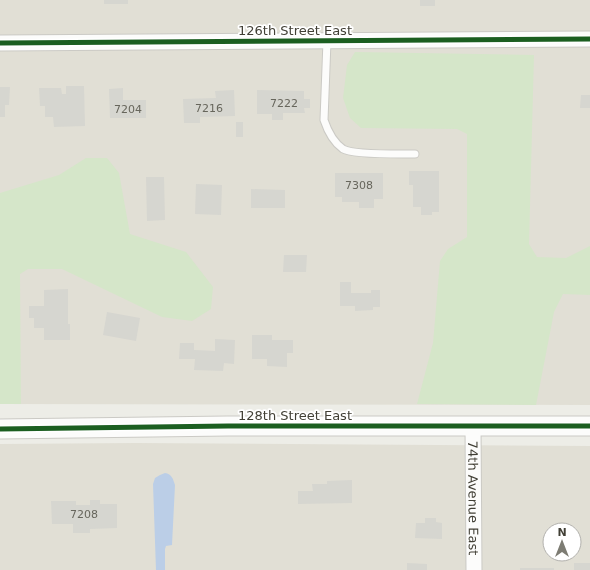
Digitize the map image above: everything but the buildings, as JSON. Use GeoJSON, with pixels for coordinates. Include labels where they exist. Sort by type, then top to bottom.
{"type":"FeatureCollection","features":[{"type":"Feature","properties":{"kind":"street","name":"126th Street East"},"geometry":{"type":"LineString","coordinates":[[0,43],[590,39]]}},
{"type":"Feature","properties":{"kind":"street","name":"128th Street East"},"geometry":{"type":"LineString","coordinates":[[0,429],[228,426],[590,426]]}},
{"type":"Feature","properties":{"kind":"street","name":"74th Avenue East"},"geometry":{"type":"LineString","coordinates":[[473,426],[474,570]]}},
{"type":"Feature","properties":{"kind":"lane"},"geometry":{"type":"LineString","coordinates":[[327,40],[324,120],[327,129],[334,140],[344,150],[356,152],[415,154]]}},
{"type":"Feature","properties":{"kind":"shaded area"},"geometry":{"type":"Polygon","coordinates":[[[0,0],[590,0],[590,405],[0,404],[0,0]]]}},
{"type":"Feature","properties":{"kind":"shaded area"},"geometry":{"type":"Polygon","coordinates":[[[136,443],[590,446],[590,570],[0,570],[0,444],[136,443]]]}},
{"type":"Feature","properties":{"kind":"green space"},"geometry":{"type":"Polygon","coordinates":[[[355,52],[534,55],[529,244],[537,257],[566,258],[590,246],[590,295],[563,294],[554,312],[536,405],[417,404],[433,343],[440,261],[448,249],[467,237],[467,134],[457,129],[361,128],[350,118],[343,98],[347,65],[355,52]]]}},
{"type":"Feature","properties":{"kind":"green space"},"geometry":{"type":"Polygon","coordinates":[[[86,158],[107,158],[119,173],[130,234],[186,252],[213,287],[211,309],[192,321],[162,317],[62,269],[28,269],[20,274],[21,404],[0,404],[0,193],[59,175],[86,158]]]}},
{"type":"Feature","properties":{"kind":"water"},"geometry":{"type":"Polygon","coordinates":[[[165,473],[171,476],[175,485],[172,545],[166,546],[165,549],[165,570],[156,570],[153,484],[155,478],[165,473]]]}},
{"type":"Feature","properties":{"kind":"cycle path"},"geometry":{"type":"LineString","coordinates":[[0,43],[590,39]]}},
{"type":"Feature","properties":{"kind":"cycle path"},"geometry":{"type":"LineString","coordinates":[[0,429],[228,426],[590,426]]}}]}
